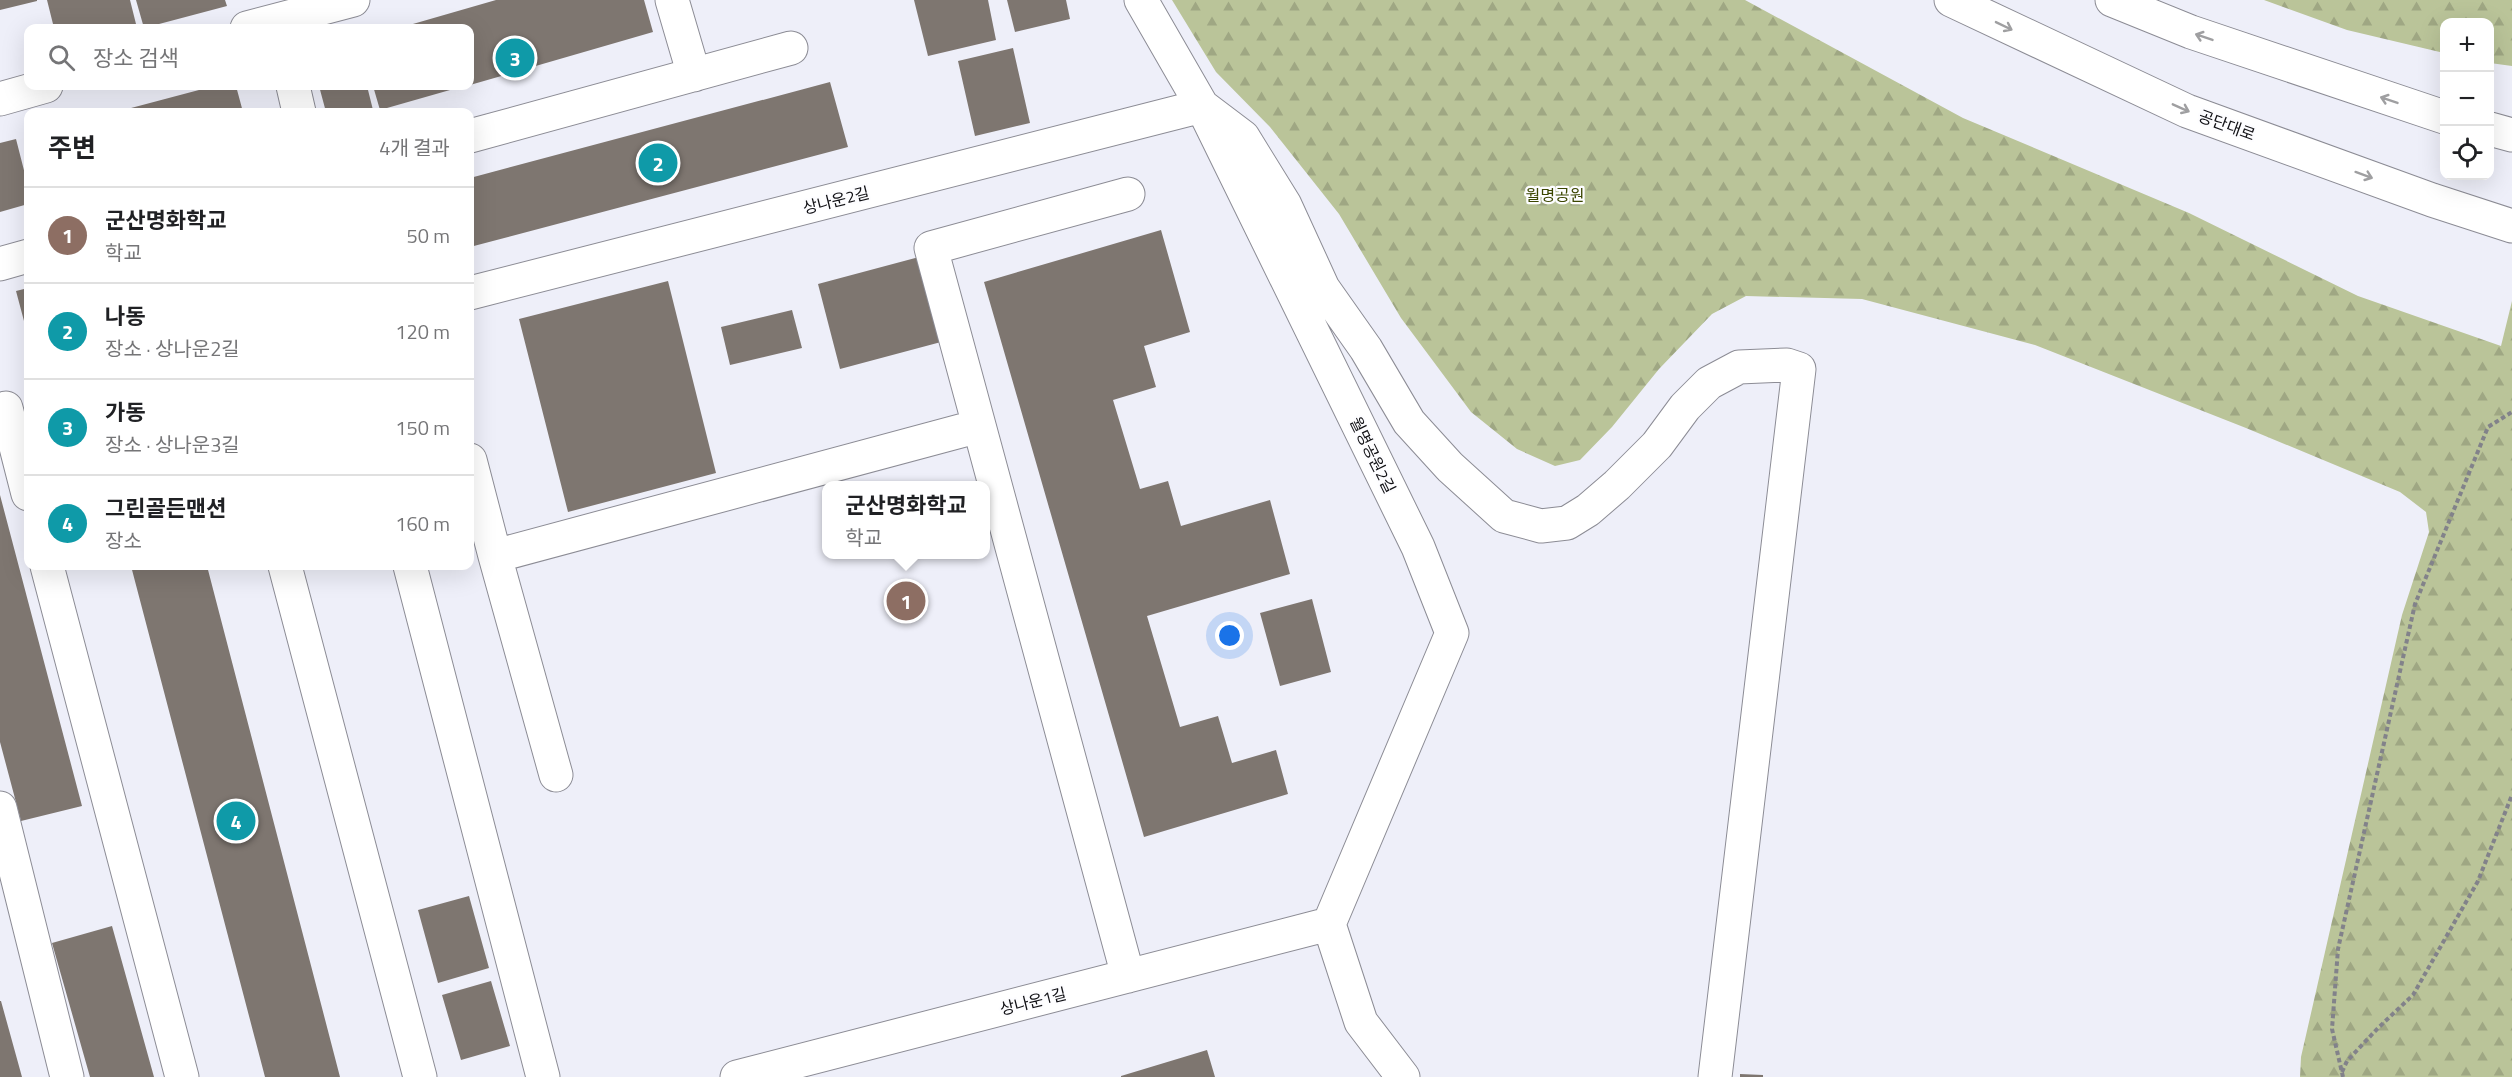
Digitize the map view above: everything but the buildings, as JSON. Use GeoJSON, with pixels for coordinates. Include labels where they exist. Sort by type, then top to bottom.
{"type":"FeatureCollection","features":[{"type":"Feature","properties":{"kind":"street"},"geometry":{"type":"LineString","coordinates":[[270,19],[353,0]]}},
{"type":"Feature","properties":{"kind":"street"},"geometry":{"type":"LineString","coordinates":[[672,0],[694,75]]}},
{"type":"Feature","properties":{"kind":"street","name":"월명공원2길"},"geometry":{"type":"LineString","coordinates":[[1141,0],[1202,106],[1418,547],[1452,633],[1329,924]]}},
{"type":"Feature","properties":{"kind":"street","name":"공단대로"},"geometry":{"type":"LineString","coordinates":[[1951,0],[2187,111],[2512,226]]}},
{"type":"Feature","properties":{"kind":"street"},"geometry":{"type":"LineString","coordinates":[[2112,0],[2191,32],[2440,115]]}},
{"type":"Feature","properties":{"kind":"street"},"geometry":{"type":"LineString","coordinates":[[474,135],[790,48]]}},
{"type":"Feature","properties":{"kind":"street"},"geometry":{"type":"LineString","coordinates":[[0,99],[32,90]]}},
{"type":"Feature","properties":{"kind":"street"},"geometry":{"type":"LineString","coordinates":[[294,90],[298,108]]}},
{"type":"Feature","properties":{"kind":"street"},"geometry":{"type":"LineString","coordinates":[[1202,106],[1242,137],[1285,205],[1323,288],[1366,349],[1409,422],[1450,467],[1504,516],[1541,526],[1568,523],[1588,510],[1617,485],[1657,445],[1685,407],[1709,383],[1739,367],[1786,365],[1799,369],[1716,1077]]}},
{"type":"Feature","properties":{"kind":"street","name":"상나운2길"},"geometry":{"type":"LineString","coordinates":[[474,292],[1202,106]]}},
{"type":"Feature","properties":{"kind":"street"},"geometry":{"type":"LineString","coordinates":[[2494,130],[2512,135]]}},
{"type":"Feature","properties":{"kind":"street"},"geometry":{"type":"LineString","coordinates":[[1128,194],[931,248],[1128,976]]}},
{"type":"Feature","properties":{"kind":"street"},"geometry":{"type":"LineString","coordinates":[[0,264],[24,257]]}},
{"type":"Feature","properties":{"kind":"street"},"geometry":{"type":"LineString","coordinates":[[11,406],[24,473]]}},
{"type":"Feature","properties":{"kind":"street"},"geometry":{"type":"LineString","coordinates":[[495,556],[979,426]]}},
{"type":"Feature","properties":{"kind":"street"},"geometry":{"type":"LineString","coordinates":[[474,475],[556,775]]}},
{"type":"Feature","properties":{"kind":"street"},"geometry":{"type":"LineString","coordinates":[[48,570],[182,1077]]}},
{"type":"Feature","properties":{"kind":"street"},"geometry":{"type":"LineString","coordinates":[[286,570],[420,1077]]}},
{"type":"Feature","properties":{"kind":"street"},"geometry":{"type":"LineString","coordinates":[[411,570],[543,1077]]}},
{"type":"Feature","properties":{"kind":"street"},"geometry":{"type":"LineString","coordinates":[[0,808],[8,877],[67,1077]]}},
{"type":"Feature","properties":{"kind":"street"},"geometry":{"type":"LineString","coordinates":[[1329,924],[1361,1022],[1403,1077]]}},
{"type":"Feature","properties":{"kind":"street","name":"상나운1길"},"geometry":{"type":"LineString","coordinates":[[737,1077],[1329,924]]}},
{"type":"Feature","properties":{"kind":"path"},"geometry":{"type":"LineString","coordinates":[[2342,1075],[2332,1029],[2338,949],[2415,604],[2487,427],[2512,412]]}},
{"type":"Feature","properties":{"kind":"path"},"geometry":{"type":"LineString","coordinates":[[2342,1075],[2347,1062],[2378,1028],[2414,995],[2478,881],[2512,795]]}},
{"type":"Feature","properties":{"kind":"green space","name":"월명공원"},"geometry":{"type":"Polygon","coordinates":[[[1172,0],[1745,0],[1963,118],[2189,213],[2358,296],[2501,346],[2512,301],[2512,1077],[2300,1077],[2301,1057],[2402,615],[2429,532],[2426,512],[2400,492],[2246,428],[2035,345],[1862,299],[1746,296],[1712,314],[1659,369],[1612,427],[1580,460],[1555,466],[1517,449],[1471,412],[1401,318],[1339,214],[1270,127],[1216,72],[1172,0]]]}},
{"type":"Feature","properties":{"kind":"green space"},"geometry":{"type":"Polygon","coordinates":[[[2264,0],[2512,0],[2512,66],[2494,64],[2494,18],[2440,18],[2440,52],[2347,30],[2264,0]]]}},
{"type":"Feature","properties":{"kind":"place","name":"가동"},"geometry":{"type":"Point","coordinates":[515,58]}},
{"type":"Feature","properties":{"kind":"place","name":"나동"},"geometry":{"type":"Point","coordinates":[658,163]}},
{"type":"Feature","properties":{"kind":"place","name":"군산명화학교"},"geometry":{"type":"Point","coordinates":[906,601]}},
{"type":"Feature","properties":{"kind":"place","name":"그린골든맨션"},"geometry":{"type":"Point","coordinates":[236,821]}}]}
